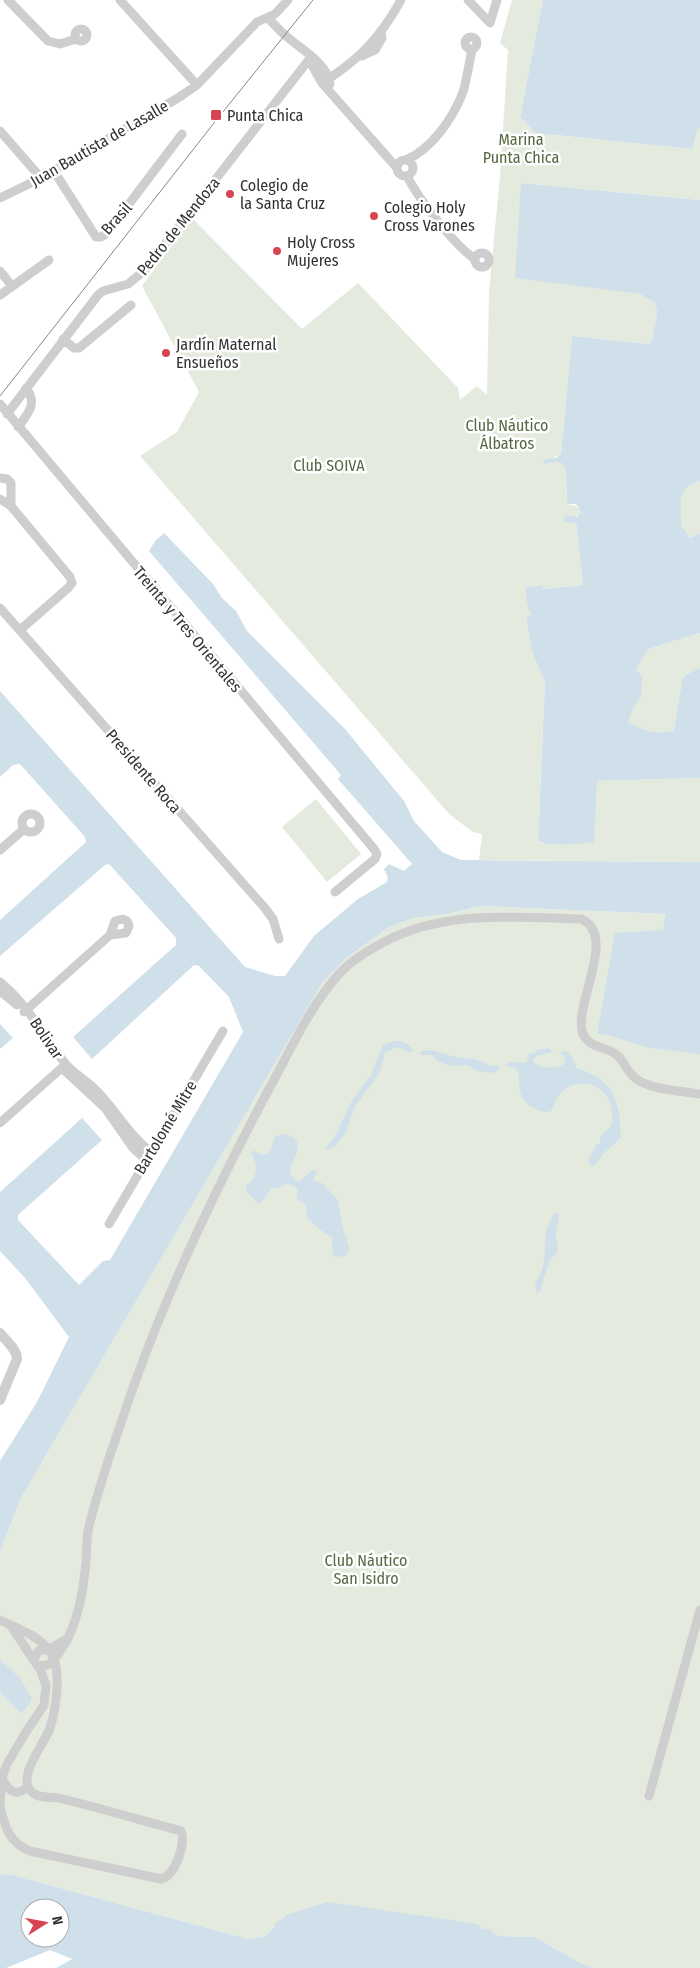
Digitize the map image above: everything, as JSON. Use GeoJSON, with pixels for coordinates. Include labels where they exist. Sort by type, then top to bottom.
{"type":"FeatureCollection","features":[{"type":"Feature","properties":{"kind":"street"},"geometry":{"type":"LineString","coordinates":[[8,0],[48,41],[60,44],[76,39]]}},
{"type":"Feature","properties":{"kind":"street"},"geometry":{"type":"LineString","coordinates":[[120,0],[197,85]]}},
{"type":"Feature","properties":{"kind":"street","name":"Juan Bautista de Lasalle"},"geometry":{"type":"LineString","coordinates":[[0,198],[54,171],[197,85],[256,22],[275,14],[288,0]]}},
{"type":"Feature","properties":{"kind":"street"},"geometry":{"type":"LineString","coordinates":[[323,79],[361,56],[381,32],[401,0]]}},
{"type":"Feature","properties":{"kind":"street"},"geometry":{"type":"LineString","coordinates":[[468,0],[490,23],[497,0]]}},
{"type":"Feature","properties":{"kind":"street"},"geometry":{"type":"LineString","coordinates":[[268,18],[324,68],[323,79]]}},
{"type":"Feature","properties":{"kind":"street"},"geometry":{"type":"LineString","coordinates":[[397,168],[398,163],[420,152],[431,143],[455,109],[465,84],[472,50]]}},
{"type":"Feature","properties":{"kind":"street"},"geometry":{"type":"LineString","coordinates":[[311,57],[332,97],[397,168],[401,175],[406,176],[414,190],[447,231],[466,253],[475,259]]}},
{"type":"Feature","properties":{"kind":"street","name":"Pedro de Mendoza"},"geometry":{"type":"LineString","coordinates":[[7,414],[98,295],[103,291],[128,284],[144,271],[311,57]]}},
{"type":"Feature","properties":{"kind":"street"},"geometry":{"type":"LineString","coordinates":[[0,132],[41,178]]}},
{"type":"Feature","properties":{"kind":"street","name":"Brasil"},"geometry":{"type":"LineString","coordinates":[[54,171],[96,237],[101,237],[107,233],[182,134]]}},
{"type":"Feature","properties":{"kind":"street"},"geometry":{"type":"LineString","coordinates":[[385,156],[391,159],[410,162],[413,166],[411,173],[406,176]]}},
{"type":"Feature","properties":{"kind":"street"},"geometry":{"type":"LineString","coordinates":[[0,295],[49,260]]}},
{"type":"Feature","properties":{"kind":"street"},"geometry":{"type":"LineString","coordinates":[[0,271],[12,286]]}},
{"type":"Feature","properties":{"kind":"street"},"geometry":{"type":"LineString","coordinates":[[63,340],[74,348],[79,348],[131,306]]}},
{"type":"Feature","properties":{"kind":"street"},"geometry":{"type":"LineString","coordinates":[[18,426],[28,413],[32,402],[32,395],[26,388]]}},
{"type":"Feature","properties":{"kind":"street","name":"Treinta y Tres Orientales"},"geometry":{"type":"LineString","coordinates":[[0,404],[377,854],[375,859],[336,892]]}},
{"type":"Feature","properties":{"kind":"street"},"geometry":{"type":"LineString","coordinates":[[0,478],[7,479],[11,483],[11,506]]}},
{"type":"Feature","properties":{"kind":"street"},"geometry":{"type":"LineString","coordinates":[[0,499],[11,506],[70,577],[72,582],[20,630]]}},
{"type":"Feature","properties":{"kind":"street","name":"Presidente Roca"},"geometry":{"type":"LineString","coordinates":[[0,608],[264,907],[273,919],[279,939]]}},
{"type":"Feature","properties":{"kind":"street"},"geometry":{"type":"LineString","coordinates":[[0,850],[24,829]]}},
{"type":"Feature","properties":{"kind":"street"},"geometry":{"type":"LineString","coordinates":[[35,1662],[46,1666],[54,1661],[67,1639],[77,1615],[84,1582],[88,1530],[100,1486],[127,1404],[161,1312],[235,1153],[308,1018],[323,994],[344,969],[363,955],[394,937],[453,921],[490,917],[581,919],[589,922],[593,928],[596,942],[593,971],[582,1021],[584,1035],[591,1044],[618,1055],[633,1076],[642,1083],[699,1090]]}},
{"type":"Feature","properties":{"kind":"street"},"geometry":{"type":"LineString","coordinates":[[26,1011],[114,932]]}},
{"type":"Feature","properties":{"kind":"street","name":"Bolivar"},"geometry":{"type":"LineString","coordinates":[[0,982],[26,1011],[64,1066],[97,1090],[114,1115],[148,1156]]}},
{"type":"Feature","properties":{"kind":"street","name":"Bolivar"},"geometry":{"type":"LineString","coordinates":[[0,991],[26,1011]]}},
{"type":"Feature","properties":{"kind":"street","name":"Bartolomé Mitre"},"geometry":{"type":"LineString","coordinates":[[109,1224],[223,1031]]}},
{"type":"Feature","properties":{"kind":"street"},"geometry":{"type":"LineString","coordinates":[[0,1123],[64,1066]]}},
{"type":"Feature","properties":{"kind":"street"},"geometry":{"type":"LineString","coordinates":[[0,1333],[16,1354],[16,1359],[0,1400]]}},
{"type":"Feature","properties":{"kind":"street"},"geometry":{"type":"LineString","coordinates":[[649,1796],[700,1610]]}},
{"type":"Feature","properties":{"kind":"street"},"geometry":{"type":"LineString","coordinates":[[0,1620],[28,1632],[48,1650],[54,1661],[56,1697],[54,1715],[49,1730],[31,1763],[28,1786],[35,1795],[57,1798],[181,1831],[182,1842],[170,1876],[161,1879],[30,1851],[22,1848],[12,1840],[4,1825],[0,1806],[2,1778],[16,1750],[44,1705],[46,1686],[35,1662],[11,1626]]}},
{"type":"Feature","properties":{"kind":"street"},"geometry":{"type":"LineString","coordinates":[[35,1662],[40,1650],[48,1650],[67,1639]]}},
{"type":"Feature","properties":{"kind":"street"},"geometry":{"type":"LineString","coordinates":[[2,1778],[7,1788],[12,1792],[22,1792],[28,1786]]}},
{"type":"Feature","properties":{"kind":"green space"},"geometry":{"type":"Polygon","coordinates":[[[512,0],[543,0],[520,117],[536,133],[692,149],[698,127],[700,128],[700,200],[522,183],[634,292],[655,303],[657,313],[652,342],[648,344],[572,336],[561,453],[544,464],[557,462],[563,464],[566,473],[567,504],[579,507],[580,512],[576,517],[565,522],[576,523],[583,585],[543,589],[542,585],[525,587],[528,610],[530,610],[531,616],[526,617],[532,652],[545,682],[538,841],[541,843],[576,844],[597,781],[700,778],[700,862],[479,860],[482,834],[473,832],[450,815],[140,456],[177,432],[199,392],[142,286],[192,218],[302,329],[358,283],[458,388],[460,400],[477,386],[487,395],[489,292],[500,176],[508,50],[500,43],[512,0]]]}},
{"type":"Feature","properties":{"kind":"green space"},"geometry":{"type":"Polygon","coordinates":[[[700,481],[700,533],[690,538],[681,525],[681,498],[688,486],[700,481]]]}},
{"type":"Feature","properties":{"kind":"green space"},"geometry":{"type":"Polygon","coordinates":[[[700,633],[700,668],[685,675],[682,681],[674,730],[656,733],[627,722],[641,696],[636,670],[648,649],[700,633]]]}},
{"type":"Feature","properties":{"kind":"green space"},"geometry":{"type":"Polygon","coordinates":[[[316,799],[361,854],[327,882],[282,827],[316,799]]]}},
{"type":"Feature","properties":{"kind":"green space","name":"Club Náutico San Isidro"},"geometry":{"type":"Polygon","coordinates":[[[479,906],[666,914],[700,912],[700,1968],[593,1968],[580,1963],[535,1937],[498,1936],[490,1929],[273,1925],[275,1927],[265,1936],[248,1939],[12,1875],[0,1874],[0,1692],[21,1714],[19,1677],[0,1659],[0,1552],[21,1498],[322,983],[345,959],[388,928],[413,918],[448,914],[479,906]]]}},
{"type":"Feature","properties":{"kind":"shaded area"},"geometry":{"type":"Polygon","coordinates":[[[543,0],[700,0],[700,128],[698,128],[692,149],[536,133],[520,117],[543,0]]]}},
{"type":"Feature","properties":{"kind":"shaded area"},"geometry":{"type":"Polygon","coordinates":[[[521,183],[700,200],[700,481],[688,486],[681,498],[681,525],[690,538],[700,533],[700,633],[648,649],[636,670],[642,676],[641,696],[628,722],[650,731],[668,732],[674,730],[682,681],[685,675],[700,668],[700,778],[597,781],[594,842],[581,844],[557,844],[538,841],[545,682],[532,652],[526,617],[531,616],[530,610],[528,610],[525,587],[543,585],[543,589],[583,585],[576,523],[564,522],[565,515],[577,517],[580,512],[579,507],[575,504],[567,504],[566,473],[563,464],[557,462],[544,464],[543,460],[556,458],[561,453],[572,336],[648,344],[652,341],[657,313],[655,303],[640,294],[515,278],[521,183]]]}},
{"type":"Feature","properties":{"kind":"shaded area"},"geometry":{"type":"Polygon","coordinates":[[[164,533],[236,611],[247,631],[345,729],[404,801],[414,821],[442,852],[461,860],[700,862],[700,1054],[650,1048],[604,1034],[597,1034],[615,933],[663,930],[666,914],[479,906],[448,914],[413,918],[388,928],[345,959],[322,983],[21,1498],[0,1552],[0,1461],[37,1402],[69,1337],[25,1278],[0,1251],[0,1192],[82,1118],[102,1140],[18,1215],[18,1220],[79,1285],[103,1261],[110,1260],[243,1032],[229,997],[199,966],[194,965],[92,1059],[73,1037],[176,945],[176,938],[109,864],[105,865],[0,956],[0,920],[86,842],[85,837],[20,764],[13,765],[0,777],[0,691],[245,967],[275,976],[285,976],[314,936],[358,899],[387,882],[388,878],[384,869],[389,864],[404,871],[412,864],[338,779],[341,775],[149,551],[155,541],[164,533]]]}},
{"type":"Feature","properties":{"kind":"shaded area"},"geometry":{"type":"Polygon","coordinates":[[[0,1024],[13,1038],[0,1049],[0,1024]]]}},
{"type":"Feature","properties":{"kind":"shaded area"},"geometry":{"type":"Polygon","coordinates":[[[393,1041],[407,1044],[413,1050],[412,1052],[398,1047],[385,1052],[380,1072],[354,1108],[345,1134],[336,1145],[327,1150],[326,1147],[335,1137],[350,1104],[371,1075],[382,1046],[393,1041]]]}},
{"type":"Feature","properties":{"kind":"shaded area"},"geometry":{"type":"Polygon","coordinates":[[[548,1048],[553,1052],[536,1056],[533,1060],[534,1063],[546,1067],[563,1065],[566,1062],[564,1056],[559,1053],[566,1051],[573,1058],[576,1068],[589,1073],[607,1085],[616,1102],[619,1112],[621,1138],[603,1154],[594,1166],[589,1164],[588,1161],[596,1145],[600,1144],[600,1137],[611,1126],[612,1122],[611,1105],[602,1091],[595,1086],[587,1084],[571,1086],[559,1095],[551,1111],[538,1110],[522,1098],[518,1071],[506,1066],[508,1062],[525,1063],[529,1059],[528,1053],[532,1054],[538,1050],[548,1048]]]}},
{"type":"Feature","properties":{"kind":"shaded area"},"geometry":{"type":"Polygon","coordinates":[[[431,1050],[456,1057],[475,1059],[492,1066],[498,1065],[500,1069],[493,1073],[477,1071],[468,1065],[453,1066],[439,1062],[431,1055],[420,1055],[422,1051],[431,1050]]]}},
{"type":"Feature","properties":{"kind":"shaded area"},"geometry":{"type":"Polygon","coordinates":[[[285,1134],[295,1140],[298,1148],[290,1168],[291,1175],[298,1182],[313,1170],[317,1171],[313,1180],[322,1183],[338,1200],[343,1229],[349,1246],[349,1251],[345,1256],[335,1257],[333,1254],[332,1238],[308,1219],[305,1204],[298,1200],[296,1195],[298,1191],[296,1187],[286,1183],[282,1187],[270,1189],[267,1196],[260,1203],[246,1191],[246,1186],[253,1179],[256,1171],[251,1153],[253,1150],[261,1155],[266,1154],[272,1147],[275,1136],[285,1134]]]}},
{"type":"Feature","properties":{"kind":"shaded area"},"geometry":{"type":"Polygon","coordinates":[[[555,1212],[559,1214],[556,1236],[558,1249],[550,1260],[541,1290],[537,1294],[535,1282],[542,1271],[547,1232],[555,1212]]]}},
{"type":"Feature","properties":{"kind":"shaded area"},"geometry":{"type":"Polygon","coordinates":[[[0,1659],[19,1677],[32,1698],[21,1714],[0,1692],[0,1659]]]}},
{"type":"Feature","properties":{"kind":"shaded area"},"geometry":{"type":"Polygon","coordinates":[[[0,1874],[12,1875],[248,1939],[265,1936],[275,1927],[273,1925],[289,1914],[328,1902],[478,1924],[483,1929],[490,1929],[498,1936],[535,1937],[580,1963],[593,1968],[56,1968],[72,1959],[50,1950],[6,1968],[0,1968],[0,1874]]]}},
{"type":"Feature","properties":{"kind":"tram line"},"geometry":{"type":"LineString","coordinates":[[0,396],[313,0]]}},
{"type":"Feature","properties":{"kind":"place","name":"Punta Chica"},"geometry":{"type":"Point","coordinates":[216,115]}},
{"type":"Feature","properties":{"kind":"place","name":"Colegio de la Santa Cruz"},"geometry":{"type":"Point","coordinates":[230,194]}},
{"type":"Feature","properties":{"kind":"place","name":"Colegio Holy Cross Varones"},"geometry":{"type":"Point","coordinates":[374,216]}},
{"type":"Feature","properties":{"kind":"place","name":"Holy Cross Mujeres"},"geometry":{"type":"Point","coordinates":[277,251]}},
{"type":"Feature","properties":{"kind":"place","name":"Jardín Maternal Ensueños"},"geometry":{"type":"Point","coordinates":[166,353]}},
{"type":"Feature","properties":{"kind":"park label","name":"Marina Punta Chica"},"geometry":{"type":"Point","coordinates":[521,148]}},
{"type":"Feature","properties":{"kind":"park label","name":"Club Náutico Álbatros"},"geometry":{"type":"Point","coordinates":[507,434]}},
{"type":"Feature","properties":{"kind":"park label","name":"Club SOIVA"},"geometry":{"type":"Point","coordinates":[329,465]}}]}
